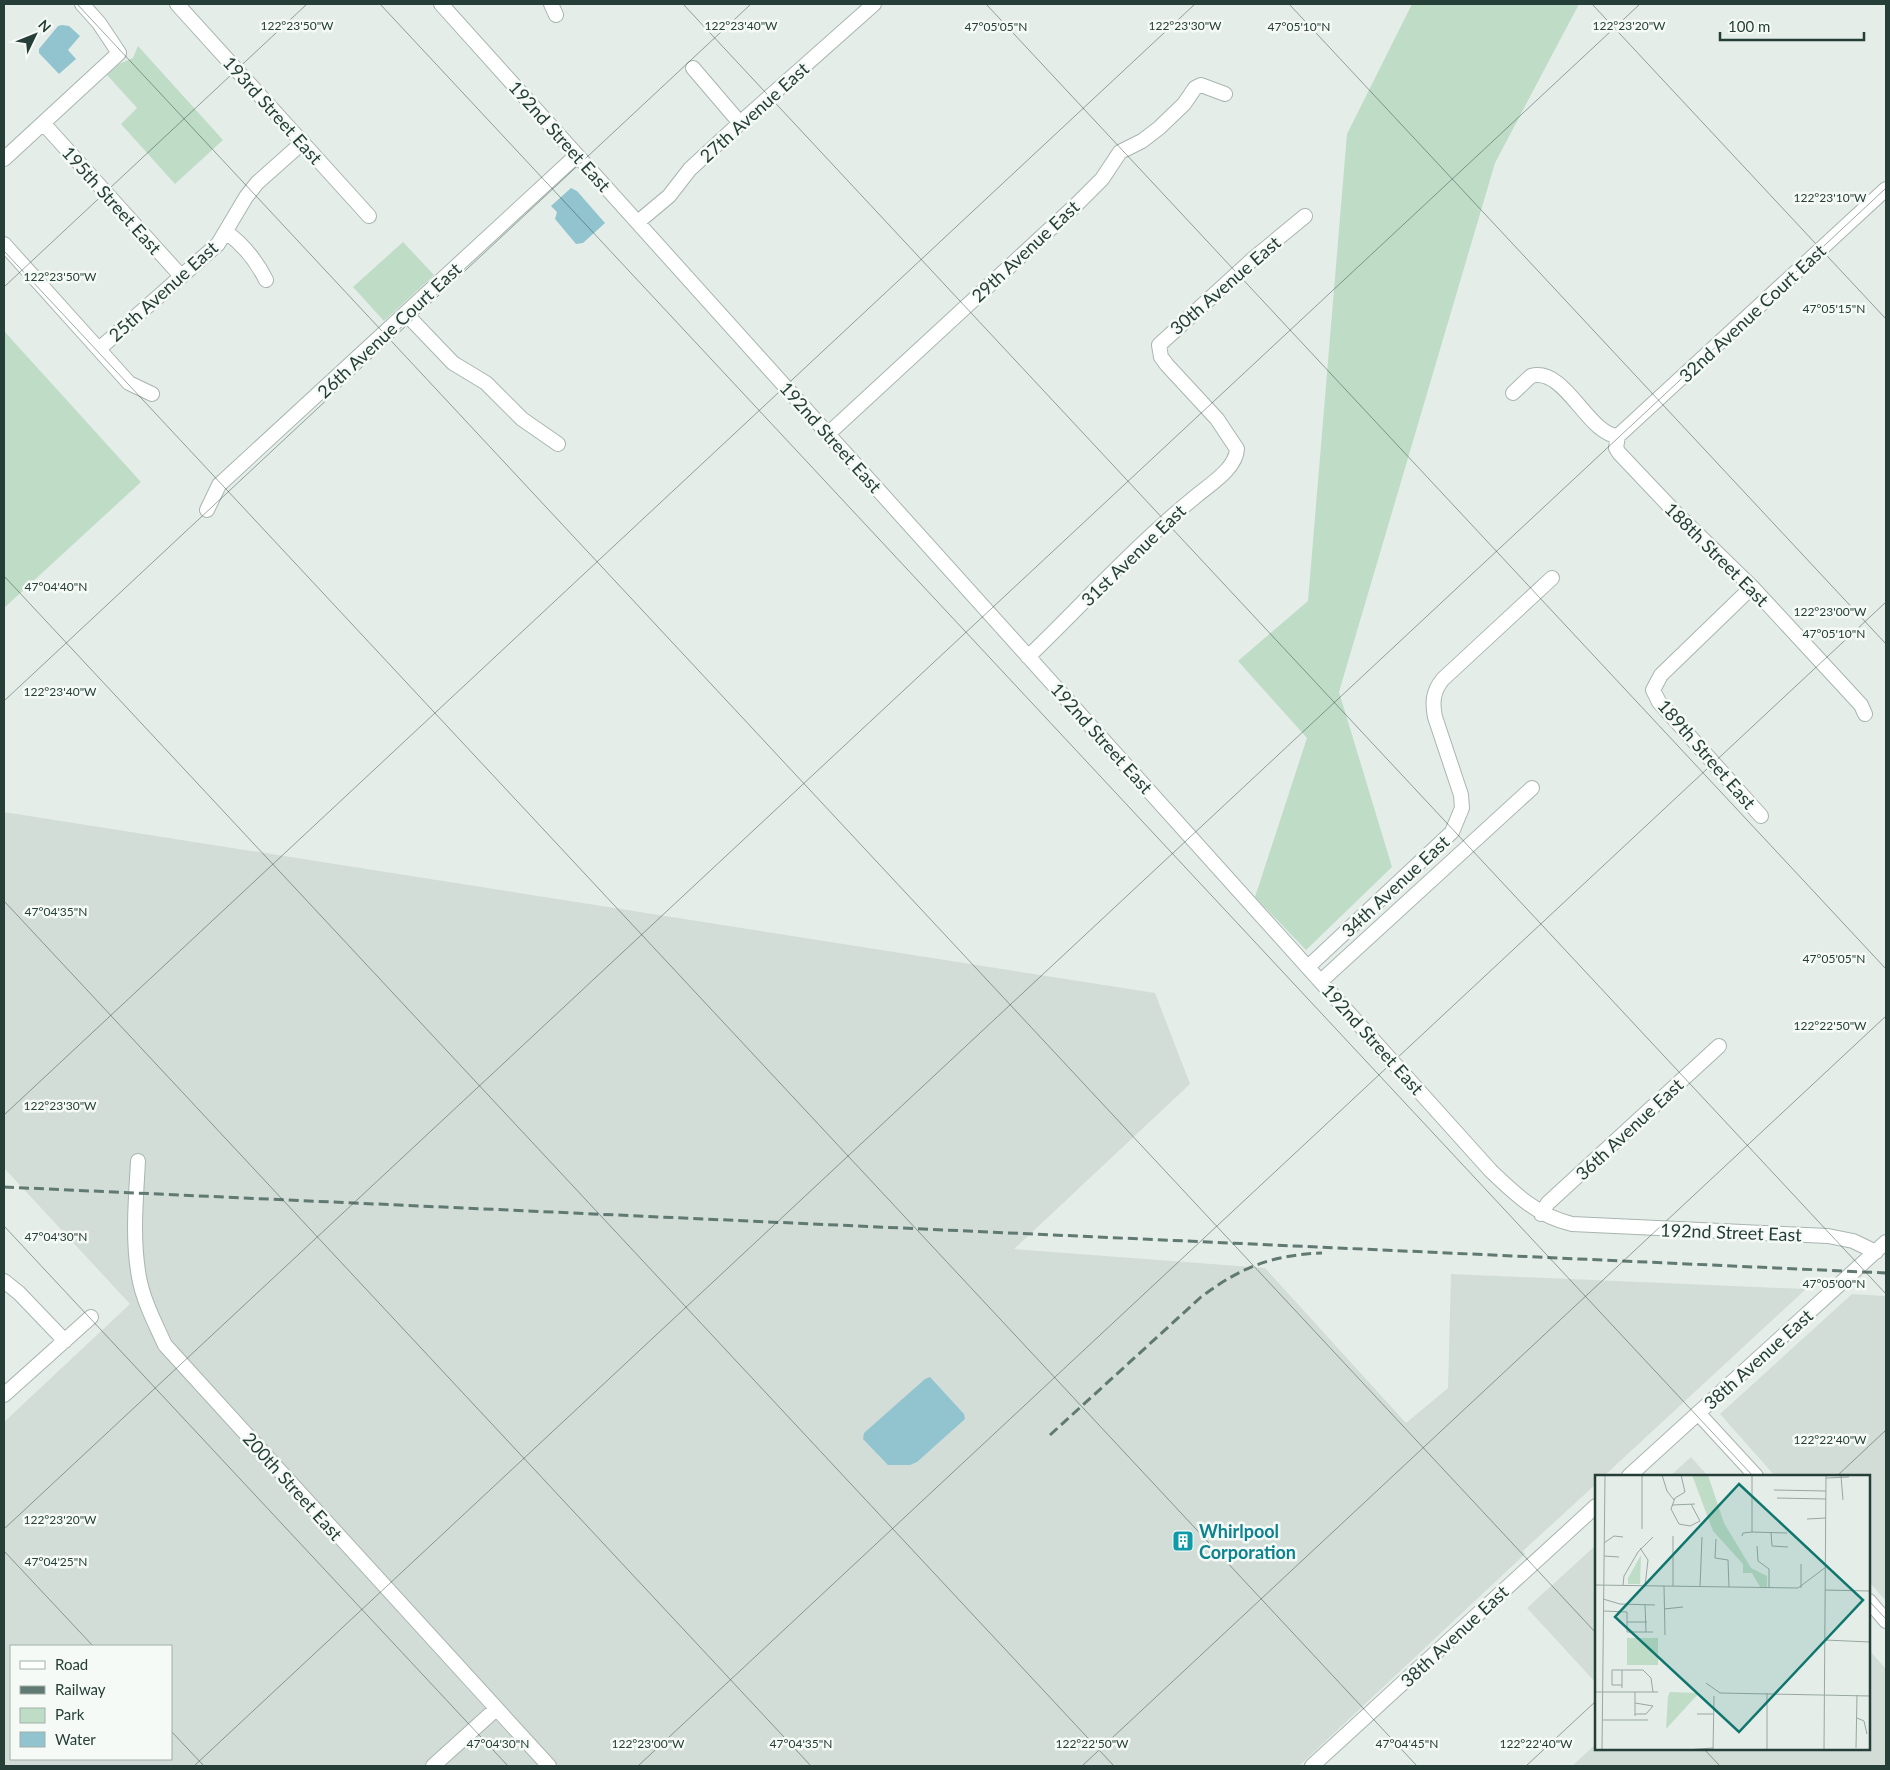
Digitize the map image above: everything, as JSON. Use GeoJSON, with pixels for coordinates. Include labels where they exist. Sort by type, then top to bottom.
{"type":"FeatureCollection","features":[{"type":"Feature","properties":{"kind":"street"},"geometry":{"type":"LineString","coordinates":[[4,159],[119,53],[99,23],[82,4]]}},
{"type":"Feature","properties":{"kind":"street","name":"193rd Street East"},"geometry":{"type":"LineString","coordinates":[[177,4],[369,216]]}},
{"type":"Feature","properties":{"kind":"street","name":"27th Avenue East"},"geometry":{"type":"LineString","coordinates":[[638,222],[669,196],[690,169],[874,4]]}},
{"type":"Feature","properties":{"kind":"street","name":"192nd Street East"},"geometry":{"type":"LineString","coordinates":[[444,5],[1491,1171],[1526,1203],[1541,1214],[1562,1222],[1596,1227],[1828,1236],[1881,1247]]}},
{"type":"Feature","properties":{"kind":"street"},"geometry":{"type":"LineString","coordinates":[[693,68],[740,123]]}},
{"type":"Feature","properties":{"kind":"street","name":"29th Avenue East"},"geometry":{"type":"LineString","coordinates":[[828,434],[1102,180],[1120,152],[1142,141],[1160,128],[1184,104],[1195,88],[1201,85],[1225,94]]}},
{"type":"Feature","properties":{"kind":"street","name":"195th Street East"},"geometry":{"type":"LineString","coordinates":[[43,123],[181,276]]}},
{"type":"Feature","properties":{"kind":"street","name":"25th Avenue East"},"geometry":{"type":"LineString","coordinates":[[99,349],[218,244],[246,197],[257,183],[303,142]]}},
{"type":"Feature","properties":{"kind":"street","name":"26th Avenue Court East"},"geometry":{"type":"LineString","coordinates":[[207,510],[219,485],[577,155]]}},
{"type":"Feature","properties":{"kind":"street","name":"32nd Avenue Court East"},"geometry":{"type":"LineString","coordinates":[[1618,436],[1886,189]]}},
{"type":"Feature","properties":{"kind":"street","name":"30th Avenue East"},"geometry":{"type":"LineString","coordinates":[[1237,454],[1237,449],[1228,434],[1166,365],[1161,356],[1159,345],[1253,259],[1305,216]]}},
{"type":"Feature","properties":{"kind":"street"},"geometry":{"type":"LineString","coordinates":[[226,232],[238,241],[257,263],[266,280]]}},
{"type":"Feature","properties":{"kind":"street"},"geometry":{"type":"LineString","coordinates":[[4,244],[129,383],[152,394]]}},
{"type":"Feature","properties":{"kind":"street"},"geometry":{"type":"LineString","coordinates":[[406,314],[453,363],[486,383],[522,419],[558,444]]}},
{"type":"Feature","properties":{"kind":"street"},"geometry":{"type":"LineString","coordinates":[[1513,393],[1531,376],[1544,376],[1565,390],[1606,432],[1618,436]]}},
{"type":"Feature","properties":{"kind":"street","name":"188th Street East"},"geometry":{"type":"LineString","coordinates":[[1618,436],[1616,448],[1619,453],[1675,512],[1752,587],[1861,705],[1865,714]]}},
{"type":"Feature","properties":{"kind":"street","name":"31st Avenue East"},"geometry":{"type":"LineString","coordinates":[[1028,657],[1162,524],[1215,481],[1237,454]]}},
{"type":"Feature","properties":{"kind":"street","name":"34th Avenue East"},"geometry":{"type":"LineString","coordinates":[[1308,967],[1452,832],[1460,815],[1461,795],[1435,717],[1433,704],[1435,692],[1443,679],[1552,578]]}},
{"type":"Feature","properties":{"kind":"street","name":"189th Street East"},"geometry":{"type":"LineString","coordinates":[[1752,587],[1661,675],[1653,685],[1653,692],[1658,702],[1761,816]]}},
{"type":"Feature","properties":{"kind":"street"},"geometry":{"type":"LineString","coordinates":[[1321,981],[1532,788]]}},
{"type":"Feature","properties":{"kind":"street","name":"36th Avenue East"},"geometry":{"type":"LineString","coordinates":[[1541,1214],[1548,1203],[1719,1046]]}},
{"type":"Feature","properties":{"kind":"street","name":"200th Street East"},"geometry":{"type":"LineString","coordinates":[[138,1161],[136,1226],[139,1276],[150,1313],[165,1345],[549,1766]]}},
{"type":"Feature","properties":{"kind":"street","name":"38th Avenue East"},"geometry":{"type":"LineString","coordinates":[[1630,1475],[1881,1247]]}},
{"type":"Feature","properties":{"kind":"street"},"geometry":{"type":"LineString","coordinates":[[4,1281],[19,1293],[65,1341]]}},
{"type":"Feature","properties":{"kind":"street"},"geometry":{"type":"LineString","coordinates":[[4,1395],[91,1317]]}},
{"type":"Feature","properties":{"kind":"street"},"geometry":{"type":"LineString","coordinates":[[1698,1413],[1755,1475]]}},
{"type":"Feature","properties":{"kind":"street","name":"38th Avenue East"},"geometry":{"type":"LineString","coordinates":[[1312,1766],[1595,1507]]}},
{"type":"Feature","properties":{"kind":"street"},"geometry":{"type":"LineString","coordinates":[[1870,1602],[1886,1621]]}},
{"type":"Feature","properties":{"kind":"street"},"geometry":{"type":"LineString","coordinates":[[433,1766],[496,1709]]}},
{"type":"Feature","properties":{"kind":"shaded area"},"geometry":{"type":"Polygon","coordinates":[[[4,812],[1155,993],[1190,1084],[1014,1249],[1265,1268],[1406,1423],[1448,1388],[1451,1274],[1806,1289],[1605,1475],[1595,1475],[1595,1485],[1523,1551],[1525,1554],[1299,1766],[4,1766],[4,1422],[130,1304],[4,1168],[4,812]]]}},
{"type":"Feature","properties":{"kind":"shaded area"},"geometry":{"type":"Polygon","coordinates":[[[1852,1294],[1886,1296],[1886,1601],[1870,1583],[1870,1475],[1774,1475],[1720,1414],[1852,1294]]]}},
{"type":"Feature","properties":{"kind":"shaded area"},"geometry":{"type":"Polygon","coordinates":[[[1691,1457],[1707,1475],[1671,1475],[1691,1457]]]}},
{"type":"Feature","properties":{"kind":"shaded area"},"geometry":{"type":"Polygon","coordinates":[[[1595,1546],[1595,1682],[1527,1608],[1595,1546]]]}},
{"type":"Feature","properties":{"kind":"shaded area"},"geometry":{"type":"Polygon","coordinates":[[[1870,1651],[1886,1669],[1886,1766],[1572,1766],[1595,1745],[1595,1750],[1870,1750],[1870,1651]]]}},
{"type":"Feature","properties":{"kind":"green space"},"geometry":{"type":"Polygon","coordinates":[[[1412,4],[1579,4],[1495,163],[1339,692],[1392,867],[1306,950],[1255,897],[1307,738],[1238,661],[1308,601],[1347,134],[1412,4]]]}},
{"type":"Feature","properties":{"kind":"green space"},"geometry":{"type":"Polygon","coordinates":[[[138,46],[223,140],[175,184],[121,124],[137,108],[107,75],[119,64],[133,58],[138,46]]]}},
{"type":"Feature","properties":{"kind":"green space"},"geometry":{"type":"Polygon","coordinates":[[[403,242],[434,275],[384,321],[353,287],[403,242]]]}},
{"type":"Feature","properties":{"kind":"green space"},"geometry":{"type":"Polygon","coordinates":[[[4,331],[141,482],[4,608],[4,331]]]}},
{"type":"Feature","properties":{"kind":"water"},"geometry":{"type":"Polygon","coordinates":[[[58,26],[69,26],[80,36],[68,50],[76,59],[59,74],[39,53],[39,49],[58,26]]]}},
{"type":"Feature","properties":{"kind":"water"},"geometry":{"type":"Polygon","coordinates":[[[571,188],[577,191],[605,223],[583,243],[576,244],[555,219],[557,212],[551,206],[571,188]]]}},
{"type":"Feature","properties":{"kind":"water"},"geometry":{"type":"Polygon","coordinates":[[[930,1377],[964,1414],[965,1419],[917,1462],[910,1465],[888,1465],[863,1439],[864,1433],[925,1379],[930,1377]]]}},
{"type":"Feature","properties":{"kind":"railway"},"geometry":{"type":"LineString","coordinates":[[4,1187],[1886,1273]]}},
{"type":"Feature","properties":{"kind":"railway"},"geometry":{"type":"LineString","coordinates":[[1050,1435],[1201,1297],[1230,1278],[1258,1264],[1288,1256],[1322,1253]]}},
{"type":"Feature","properties":{"kind":"place","name":"Whirlpool Corporation"},"geometry":{"type":"Point","coordinates":[1183,1541]}}]}
